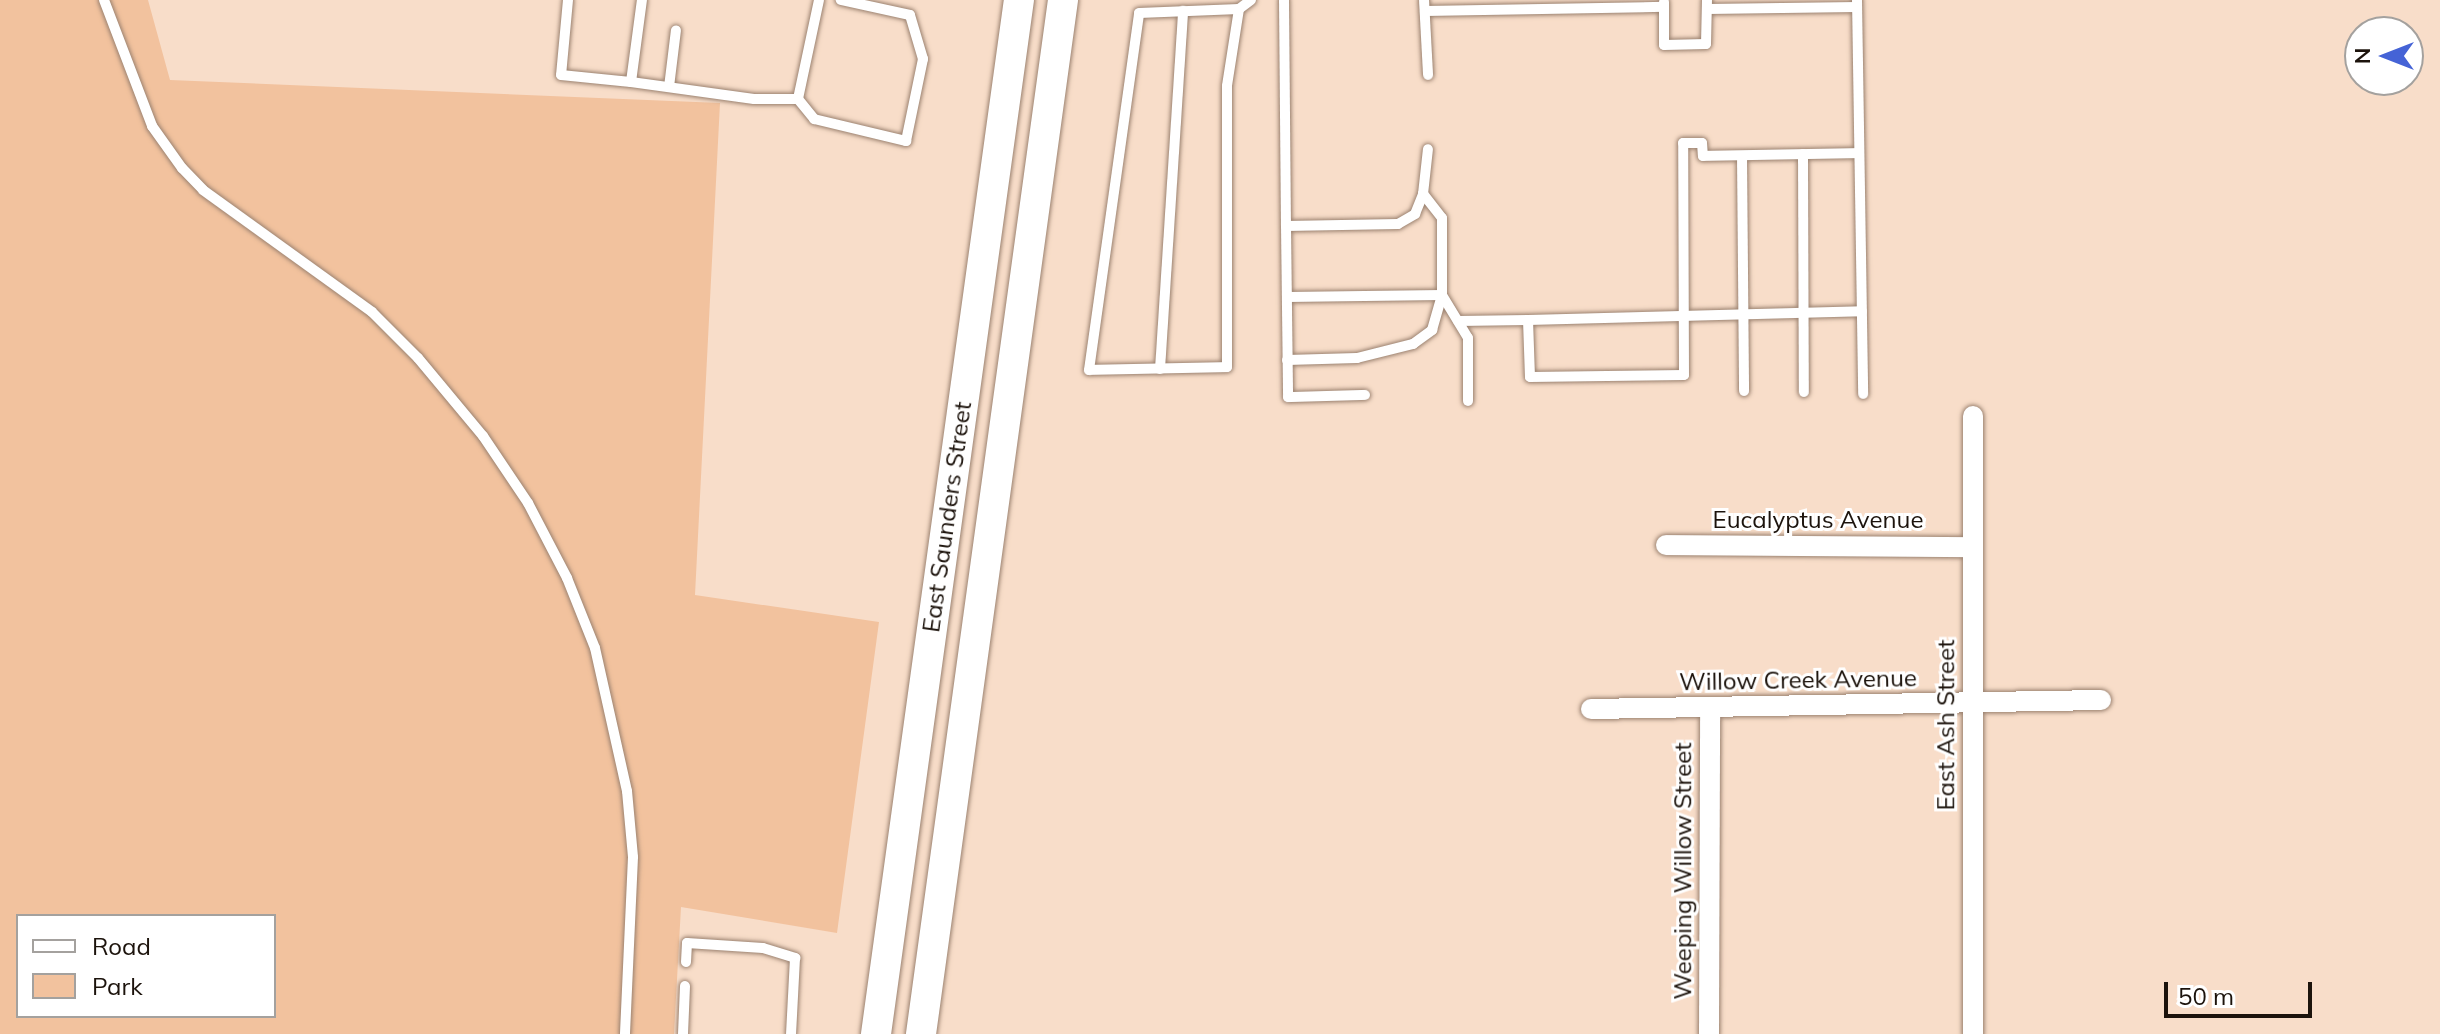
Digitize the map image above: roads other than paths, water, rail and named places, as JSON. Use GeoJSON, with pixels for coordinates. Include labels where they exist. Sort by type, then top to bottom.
{"type":"FeatureCollection","features":[{"type":"Feature","properties":{"kind":"main road","name":"East Saunders Street"},"geometry":{"type":"LineString","coordinates":[[876,1034],[1019,0]]}},
{"type":"Feature","properties":{"kind":"main road","name":"East Saunders Street"},"geometry":{"type":"LineString","coordinates":[[921,1034],[1063,0]]}},
{"type":"Feature","properties":{"kind":"street","name":"East Ash Street"},"geometry":{"type":"LineString","coordinates":[[1973,416],[1970,547],[1973,1034]]}},
{"type":"Feature","properties":{"kind":"street","name":"Eucalyptus Avenue"},"geometry":{"type":"LineString","coordinates":[[1666,545],[1970,547]]}},
{"type":"Feature","properties":{"kind":"street","name":"Willow Creek Avenue"},"geometry":{"type":"LineString","coordinates":[[1591,709],[2101,700]]}},
{"type":"Feature","properties":{"kind":"street","name":"Weeping Willow Street"},"geometry":{"type":"LineString","coordinates":[[1709,1034],[1710,707]]}},
{"type":"Feature","properties":{"kind":"lane"},"geometry":{"type":"LineString","coordinates":[[104,0],[152,126],[182,168],[203,190],[372,312],[418,358],[483,436],[528,503],[567,578],[595,648],[627,791],[633,857],[625,1034]]}},
{"type":"Feature","properties":{"kind":"lane"},"geometry":{"type":"LineString","coordinates":[[568,0],[561,75],[754,99],[798,99]]}},
{"type":"Feature","properties":{"kind":"lane"},"geometry":{"type":"LineString","coordinates":[[631,82],[642,0]]}},
{"type":"Feature","properties":{"kind":"lane"},"geometry":{"type":"LineString","coordinates":[[798,99],[819,0]]}},
{"type":"Feature","properties":{"kind":"lane"},"geometry":{"type":"LineString","coordinates":[[798,99],[814,119],[906,141],[923,59],[910,15],[841,0]]}},
{"type":"Feature","properties":{"kind":"lane"},"geometry":{"type":"LineString","coordinates":[[1239,9],[1227,86],[1227,367],[1089,370],[1139,13],[1239,9],[1251,0]]}},
{"type":"Feature","properties":{"kind":"lane"},"geometry":{"type":"LineString","coordinates":[[1284,0],[1288,397],[1365,395]]}},
{"type":"Feature","properties":{"kind":"lane"},"geometry":{"type":"LineString","coordinates":[[1428,75],[1424,6],[1664,3],[1664,45],[1706,44],[1707,4],[1857,3],[1863,394]]}},
{"type":"Feature","properties":{"kind":"lane"},"geometry":{"type":"LineString","coordinates":[[1160,369],[1183,11]]}},
{"type":"Feature","properties":{"kind":"lane"},"geometry":{"type":"LineString","coordinates":[[669,87],[676,30]]}},
{"type":"Feature","properties":{"kind":"lane"},"geometry":{"type":"LineString","coordinates":[[1528,320],[1530,377],[1684,375],[1683,143],[1702,143],[1703,156],[1858,153]]}},
{"type":"Feature","properties":{"kind":"lane"},"geometry":{"type":"LineString","coordinates":[[1286,226],[1398,224],[1415,214],[1423,194],[1428,149]]}},
{"type":"Feature","properties":{"kind":"lane"},"geometry":{"type":"LineString","coordinates":[[1803,154],[1804,392]]}},
{"type":"Feature","properties":{"kind":"lane"},"geometry":{"type":"LineString","coordinates":[[1742,156],[1744,391]]}},
{"type":"Feature","properties":{"kind":"lane"},"geometry":{"type":"LineString","coordinates":[[1287,360],[1357,358],[1413,344],[1432,330],[1442,295],[1442,218],[1423,194]]}},
{"type":"Feature","properties":{"kind":"lane"},"geometry":{"type":"LineString","coordinates":[[1287,297],[1442,295]]}},
{"type":"Feature","properties":{"kind":"lane"},"geometry":{"type":"LineString","coordinates":[[1442,295],[1468,338],[1468,401]]}},
{"type":"Feature","properties":{"kind":"lane"},"geometry":{"type":"LineString","coordinates":[[1458,321],[1862,311]]}},
{"type":"Feature","properties":{"kind":"lane"},"geometry":{"type":"LineString","coordinates":[[686,962],[687,943],[763,948],[795,958],[791,1034]]}},
{"type":"Feature","properties":{"kind":"lane"},"geometry":{"type":"LineString","coordinates":[[683,1034],[685,986]]}}]}
